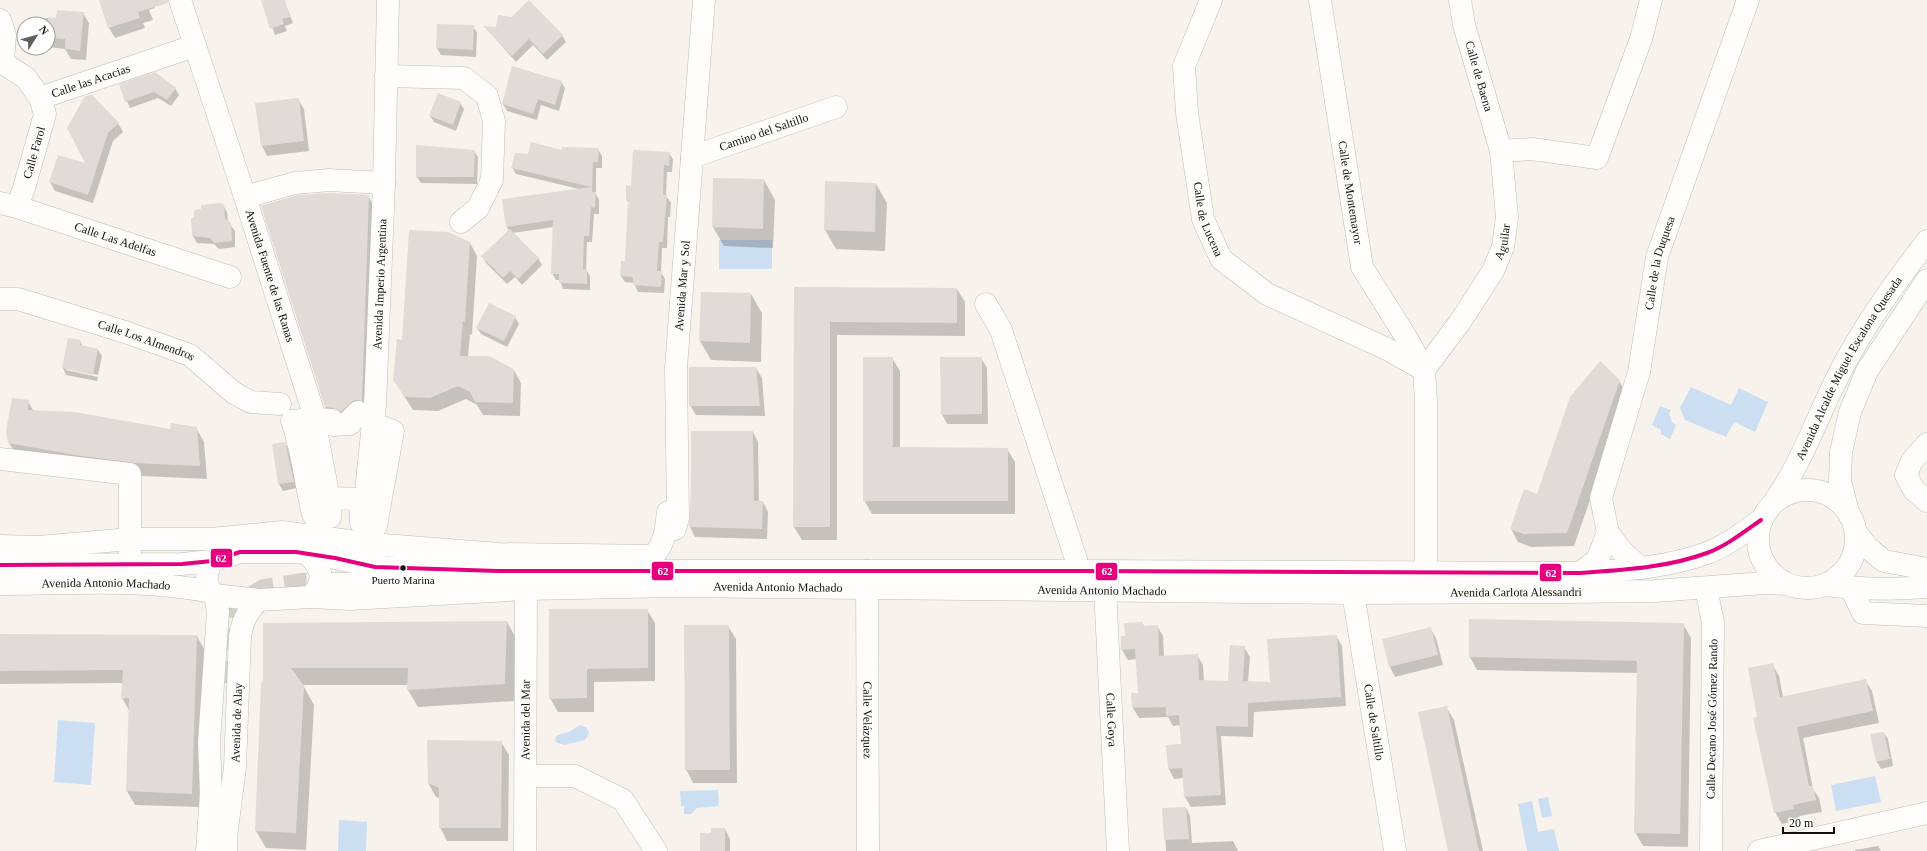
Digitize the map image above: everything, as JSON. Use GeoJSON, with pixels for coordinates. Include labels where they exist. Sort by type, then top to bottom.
{"type":"FeatureCollection","features":[{"type":"Feature","properties":{"kind":"street","name":"Avenida Fuente de las Ranas"},"geometry":{"type":"LineString","coordinates":[[180,0],[194,46],[246,197],[314,419],[327,488],[312,540]]}},
{"type":"Feature","properties":{"kind":"street","name":"Avenida Imperio Argentina"},"geometry":{"type":"LineString","coordinates":[[374,424],[383,218],[388,0]]}},
{"type":"Feature","properties":{"kind":"street","name":"Avenida Mar y Sol"},"geometry":{"type":"LineString","coordinates":[[670,578],[664,561],[678,518],[676,368],[704,0]]}},
{"type":"Feature","properties":{"kind":"street","name":"Calle de Lucena"},"geometry":{"type":"LineString","coordinates":[[1211,0],[1184,66],[1186,113],[1203,220],[1221,259],[1267,294],[1387,349],[1424,370]]}},
{"type":"Feature","properties":{"kind":"street","name":"Calle de Montemayor"},"geometry":{"type":"LineString","coordinates":[[1320,0],[1362,267],[1406,337],[1424,370]]}},
{"type":"Feature","properties":{"kind":"street","name":"Calle de Baena"},"geometry":{"type":"LineString","coordinates":[[1460,0],[1464,25],[1501,151]]}},
{"type":"Feature","properties":{"kind":"street"},"geometry":{"type":"LineString","coordinates":[[1501,151],[1532,149],[1597,158],[1641,39],[1651,0]]}},
{"type":"Feature","properties":{"kind":"street","name":"Calle de la Duquesa"},"geometry":{"type":"LineString","coordinates":[[1608,533],[1602,498],[1639,372],[1657,258],[1748,0]]}},
{"type":"Feature","properties":{"kind":"street"},"geometry":{"type":"LineString","coordinates":[[0,20],[4,36],[1,61]]}},
{"type":"Feature","properties":{"kind":"street","name":"Calle las Acacias"},"geometry":{"type":"LineString","coordinates":[[1,61],[26,78],[40,98],[194,46]]}},
{"type":"Feature","properties":{"kind":"street"},"geometry":{"type":"LineString","coordinates":[[386,76],[464,78],[487,96],[494,121],[492,180],[478,208],[461,222]]}},
{"type":"Feature","properties":{"kind":"street","name":"Calle Farol"},"geometry":{"type":"LineString","coordinates":[[8,205],[24,188],[45,114],[40,98]]}},
{"type":"Feature","properties":{"kind":"street","name":"Camino del Saltillo"},"geometry":{"type":"LineString","coordinates":[[692,157],[836,107]]}},
{"type":"Feature","properties":{"kind":"street","name":"Aguilar"},"geometry":{"type":"LineString","coordinates":[[1424,370],[1464,316],[1493,271],[1503,246],[1507,217],[1501,151]]}},
{"type":"Feature","properties":{"kind":"street"},"geometry":{"type":"LineString","coordinates":[[246,197],[294,182],[329,180],[384,183]]}},
{"type":"Feature","properties":{"kind":"street","name":"Calle Las Adelfas"},"geometry":{"type":"LineString","coordinates":[[8,205],[230,277]]}},
{"type":"Feature","properties":{"kind":"street","name":"Avenida Alcalde Miguel Escalona Quesada"},"geometry":{"type":"LineString","coordinates":[[1776,499],[1792,477],[1846,360],[1883,299],[1927,241]]}},
{"type":"Feature","properties":{"kind":"street","name":"Avenida Alcalde Miguel Escalona Quesada"},"geometry":{"type":"LineString","coordinates":[[1847,508],[1840,481],[1841,452],[1850,412],[1867,371],[1927,280]]}},
{"type":"Feature","properties":{"kind":"street","name":"Calle Los Almendros"},"geometry":{"type":"LineString","coordinates":[[0,299],[18,299],[125,332],[190,355],[234,393],[251,402],[280,404]]}},
{"type":"Feature","properties":{"kind":"street"},"geometry":{"type":"LineString","coordinates":[[986,304],[1001,330],[1076,559],[1077,571]]}},
{"type":"Feature","properties":{"kind":"street"},"geometry":{"type":"LineString","coordinates":[[1424,370],[1426,401],[1426,574]]}},
{"type":"Feature","properties":{"kind":"street"},"geometry":{"type":"LineString","coordinates":[[314,419],[332,420],[333,426],[350,424],[350,420],[358,412],[374,424],[393,431],[376,526],[369,534]]}},
{"type":"Feature","properties":{"kind":"street"},"geometry":{"type":"LineString","coordinates":[[1927,444],[1912,461],[1906,475],[1914,490],[1927,501]]}},
{"type":"Feature","properties":{"kind":"street"},"geometry":{"type":"LineString","coordinates":[[0,458],[130,474],[131,566]]}},
{"type":"Feature","properties":{"kind":"street"},"geometry":{"type":"LineString","coordinates":[[1805,489],[1821,491],[1835,498],[1847,508],[1857,534],[1856,550],[1849,565],[1839,577],[1825,585],[1812,588],[1799,588],[1787,584],[1774,576],[1764,564],[1759,550],[1757,535],[1761,520],[1767,508],[1776,499],[1790,492],[1805,489]]}},
{"type":"Feature","properties":{"kind":"street"},"geometry":{"type":"LineString","coordinates":[[312,540],[330,517],[331,498],[361,499],[361,523],[369,534],[375,567]]}},
{"type":"Feature","properties":{"kind":"street"},"geometry":{"type":"LineString","coordinates":[[0,546],[39,547],[130,539],[211,539],[282,532],[312,540],[369,534],[499,554],[653,556],[658,552],[666,531],[668,512]]}},
{"type":"Feature","properties":{"kind":"street","name":"Avenida Carlota Alessandri"},"geometry":{"type":"LineString","coordinates":[[1244,582],[1426,574],[1580,574],[1640,568],[1707,553],[1738,537],[1761,520]]}},
{"type":"Feature","properties":{"kind":"street"},"geometry":{"type":"LineString","coordinates":[[1608,533],[1621,550],[1640,568]]}},
{"type":"Feature","properties":{"kind":"street"},"geometry":{"type":"LineString","coordinates":[[1580,574],[1598,560],[1608,533]]}},
{"type":"Feature","properties":{"kind":"street"},"geometry":{"type":"LineString","coordinates":[[1857,534],[1868,548],[1884,561],[1927,569]]}},
{"type":"Feature","properties":{"kind":"street"},"geometry":{"type":"LineString","coordinates":[[311,597],[319,587],[322,577],[312,540]]}},
{"type":"Feature","properties":{"kind":"street","name":"Avenida Antonio Machado"},"geometry":{"type":"LineString","coordinates":[[0,565],[131,566],[182,564],[212,561],[240,552],[296,552],[312,540],[335,558],[375,567],[670,578],[867,580],[1105,589],[1244,582]]}},
{"type":"Feature","properties":{"kind":"street","name":"Avenida de Alay"},"geometry":{"type":"LineString","coordinates":[[207,851],[211,794],[209,742],[218,612],[213,593],[206,583],[207,572],[212,561]]}},
{"type":"Feature","properties":{"kind":"street"},"geometry":{"type":"LineString","coordinates":[[334,584],[427,583],[454,580],[480,570]]}},
{"type":"Feature","properties":{"kind":"street","name":"Avenida Antonio Machado"},"geometry":{"type":"LineString","coordinates":[[867,580],[1077,571],[1244,582]]}},
{"type":"Feature","properties":{"kind":"street","name":"Avenida Antonio Machado"},"geometry":{"type":"LineString","coordinates":[[0,584],[134,584],[180,586],[259,600],[311,597],[350,599],[526,589],[670,578]]}},
{"type":"Feature","properties":{"kind":"street","name":"Calle Velázquez"},"geometry":{"type":"LineString","coordinates":[[867,580],[868,851]]}},
{"type":"Feature","properties":{"kind":"street","name":"Avenida Carlota Alessandri"},"geometry":{"type":"LineString","coordinates":[[1244,582],[1353,593],[1564,592],[1706,588],[1765,583],[1787,584]]}},
{"type":"Feature","properties":{"kind":"street"},"geometry":{"type":"LineString","coordinates":[[1825,585],[1851,588],[1901,589],[1927,586]]}},
{"type":"Feature","properties":{"kind":"street","name":"Calle Decano José Gómez Rando"},"geometry":{"type":"LineString","coordinates":[[1706,588],[1713,623],[1711,851]]}},
{"type":"Feature","properties":{"kind":"street"},"geometry":{"type":"LineString","coordinates":[[1851,588],[1863,613],[1927,616]]}},
{"type":"Feature","properties":{"kind":"street","name":"Avenida del Mar"},"geometry":{"type":"LineString","coordinates":[[525,851],[526,589]]}},
{"type":"Feature","properties":{"kind":"street","name":"Calle Goya"},"geometry":{"type":"LineString","coordinates":[[1105,589],[1118,851]]}},
{"type":"Feature","properties":{"kind":"street","name":"Calle de Saltillo"},"geometry":{"type":"LineString","coordinates":[[1353,593],[1395,851]]}},
{"type":"Feature","properties":{"kind":"street","name":"Avenida de Alay"},"geometry":{"type":"LineString","coordinates":[[226,851],[226,837],[235,767],[240,636],[243,620],[249,610],[259,600]]}},
{"type":"Feature","properties":{"kind":"street"},"geometry":{"type":"LineString","coordinates":[[211,794],[220,754],[224,683]]}},
{"type":"Feature","properties":{"kind":"street"},"geometry":{"type":"LineString","coordinates":[[526,776],[575,776],[623,800],[656,851]]}},
{"type":"Feature","properties":{"kind":"street"},"geometry":{"type":"LineString","coordinates":[[1759,851],[1927,813]]}},
{"type":"Feature","properties":{"kind":"water"},"geometry":{"type":"Polygon","coordinates":[[[719,240],[772,240],[772,269],[719,269],[719,240]]]}},
{"type":"Feature","properties":{"kind":"water"},"geometry":{"type":"Polygon","coordinates":[[[1691,387],[1731,405],[1739,388],[1768,402],[1755,432],[1734,422],[1726,437],[1685,420],[1680,408],[1691,387]]]}},
{"type":"Feature","properties":{"kind":"water"},"geometry":{"type":"Polygon","coordinates":[[[1660,406],[1671,410],[1669,414],[1672,422],[1676,425],[1670,439],[1661,434],[1661,430],[1652,425],[1660,406]]]}},
{"type":"Feature","properties":{"kind":"water"},"geometry":{"type":"Polygon","coordinates":[[[58,720],[95,723],[91,785],[54,782],[58,720]]]}},
{"type":"Feature","properties":{"kind":"water"},"geometry":{"type":"Polygon","coordinates":[[[580,725],[587,728],[589,733],[585,740],[565,745],[557,743],[555,740],[557,735],[569,732],[580,725]]]}},
{"type":"Feature","properties":{"kind":"water"},"geometry":{"type":"Polygon","coordinates":[[[1875,776],[1881,802],[1836,811],[1831,785],[1875,776]]]}},
{"type":"Feature","properties":{"kind":"water"},"geometry":{"type":"Polygon","coordinates":[[[718,790],[719,806],[697,808],[691,814],[684,814],[684,806],[681,806],[680,791],[718,790]]]}},
{"type":"Feature","properties":{"kind":"water"},"geometry":{"type":"Polygon","coordinates":[[[1548,797],[1552,816],[1542,818],[1538,799],[1548,797]]]}},
{"type":"Feature","properties":{"kind":"water"},"geometry":{"type":"Polygon","coordinates":[[[1532,801],[1538,832],[1554,829],[1559,851],[1527,851],[1518,804],[1532,801]]]}},
{"type":"Feature","properties":{"kind":"water"},"geometry":{"type":"Polygon","coordinates":[[[339,820],[367,822],[366,851],[338,851],[339,820]]]}},
{"type":"Feature","properties":{"kind":"building"},"geometry":{"type":"Polygon","coordinates":[[[99,0],[168,0],[168,3],[138,12],[140,18],[108,28],[99,0]]]}},
{"type":"Feature","properties":{"kind":"building"},"geometry":{"type":"Polygon","coordinates":[[[261,0],[285,0],[290,17],[282,19],[284,24],[270,29],[261,0]]]}},
{"type":"Feature","properties":{"kind":"building"},"geometry":{"type":"Polygon","coordinates":[[[529,0],[563,35],[543,54],[529,39],[512,56],[483,26],[496,27],[498,15],[512,17],[529,0]]]}},
{"type":"Feature","properties":{"kind":"building"},"geometry":{"type":"Polygon","coordinates":[[[57,10],[84,12],[80,51],[65,49],[65,39],[56,38],[57,10]]]}},
{"type":"Feature","properties":{"kind":"building"},"geometry":{"type":"Polygon","coordinates":[[[437,24],[474,25],[473,50],[436,48],[437,24]]]}},
{"type":"Feature","properties":{"kind":"building"},"geometry":{"type":"Polygon","coordinates":[[[512,66],[562,81],[555,105],[538,99],[533,114],[502,104],[512,66]]]}},
{"type":"Feature","properties":{"kind":"building"},"geometry":{"type":"Polygon","coordinates":[[[155,72],[176,88],[167,100],[154,92],[125,102],[119,84],[155,72]]]}},
{"type":"Feature","properties":{"kind":"building"},"geometry":{"type":"Polygon","coordinates":[[[438,93],[461,102],[453,125],[429,116],[438,93]]]}},
{"type":"Feature","properties":{"kind":"building"},"geometry":{"type":"Polygon","coordinates":[[[92,95],[119,123],[108,133],[88,195],[49,182],[58,155],[85,163],[67,128],[85,96],[92,95]]]}},
{"type":"Feature","properties":{"kind":"building"},"geometry":{"type":"Polygon","coordinates":[[[299,98],[304,141],[261,146],[255,103],[299,98]]]}},
{"type":"Feature","properties":{"kind":"building"},"geometry":{"type":"Polygon","coordinates":[[[531,142],[562,150],[562,147],[599,148],[598,162],[593,162],[592,192],[596,192],[595,208],[591,207],[589,236],[584,236],[583,269],[587,269],[587,284],[559,283],[559,274],[551,274],[553,220],[506,227],[502,199],[591,187],[511,168],[515,153],[528,154],[531,142]]]}},
{"type":"Feature","properties":{"kind":"building"},"geometry":{"type":"Polygon","coordinates":[[[416,145],[475,150],[474,177],[416,177],[416,145]]]}},
{"type":"Feature","properties":{"kind":"building"},"geometry":{"type":"Polygon","coordinates":[[[633,150],[670,152],[669,166],[664,165],[663,195],[667,195],[663,242],[659,242],[657,271],[662,271],[661,287],[633,285],[633,277],[620,276],[621,261],[625,261],[628,200],[626,200],[626,185],[631,186],[633,150]]]}},
{"type":"Feature","properties":{"kind":"building"},"geometry":{"type":"Polygon","coordinates":[[[713,178],[764,179],[763,229],[712,227],[713,178]]]}},
{"type":"Feature","properties":{"kind":"building"},"geometry":{"type":"Polygon","coordinates":[[[825,181],[876,183],[875,232],[824,230],[825,181]]]}},
{"type":"Feature","properties":{"kind":"building"},"geometry":{"type":"Polygon","coordinates":[[[329,193],[369,195],[362,401],[354,400],[341,412],[333,408],[325,407],[261,206],[297,195],[329,193]]]}},
{"type":"Feature","properties":{"kind":"building"},"geometry":{"type":"Polygon","coordinates":[[[224,204],[225,218],[231,223],[232,241],[215,243],[210,238],[192,236],[191,218],[194,218],[194,210],[201,209],[201,205],[224,204]]]}},
{"type":"Feature","properties":{"kind":"building"},"geometry":{"type":"Polygon","coordinates":[[[510,229],[539,258],[518,279],[510,271],[503,278],[481,256],[510,229]]]}},
{"type":"Feature","properties":{"kind":"building"},"geometry":{"type":"Polygon","coordinates":[[[409,230],[448,232],[470,242],[465,322],[463,321],[460,356],[489,356],[514,369],[513,403],[475,402],[470,392],[458,386],[430,398],[405,397],[393,380],[397,339],[402,340],[409,230]]]}},
{"type":"Feature","properties":{"kind":"building"},"geometry":{"type":"Polygon","coordinates":[[[794,287],[957,288],[957,323],[830,322],[830,527],[793,527],[794,287]]]}},
{"type":"Feature","properties":{"kind":"building"},"geometry":{"type":"Polygon","coordinates":[[[701,292],[751,293],[750,343],[699,341],[701,292]]]}},
{"type":"Feature","properties":{"kind":"building"},"geometry":{"type":"Polygon","coordinates":[[[489,303],[516,316],[504,341],[476,328],[489,303]]]}},
{"type":"Feature","properties":{"kind":"building"},"geometry":{"type":"Polygon","coordinates":[[[68,338],[81,340],[80,345],[98,349],[93,375],[62,368],[68,338]]]}},
{"type":"Feature","properties":{"kind":"building"},"geometry":{"type":"Polygon","coordinates":[[[863,357],[893,357],[893,447],[1008,448],[1008,501],[863,501],[863,357]]]}},
{"type":"Feature","properties":{"kind":"building"},"geometry":{"type":"Polygon","coordinates":[[[940,357],[982,357],[982,414],[941,415],[940,357]]]}},
{"type":"Feature","properties":{"kind":"building"},"geometry":{"type":"Polygon","coordinates":[[[1600,361],[1620,380],[1567,533],[1523,534],[1510,529],[1524,489],[1537,494],[1570,397],[1600,361]]]}},
{"type":"Feature","properties":{"kind":"building"},"geometry":{"type":"Polygon","coordinates":[[[689,367],[756,367],[760,406],[689,406],[689,367]]]}},
{"type":"Feature","properties":{"kind":"building"},"geometry":{"type":"Polygon","coordinates":[[[12,398],[29,400],[28,410],[75,412],[170,429],[171,423],[197,427],[200,466],[135,463],[75,455],[8,443],[6,431],[12,398]]]}},
{"type":"Feature","properties":{"kind":"building"},"geometry":{"type":"Polygon","coordinates":[[[691,431],[753,431],[754,501],[763,501],[762,529],[689,527],[691,492],[691,431]]]}},
{"type":"Feature","properties":{"kind":"building"},"geometry":{"type":"Polygon","coordinates":[[[285,442],[294,482],[278,484],[272,444],[285,442]]]}},
{"type":"Feature","properties":{"kind":"building"},"geometry":{"type":"Polygon","coordinates":[[[549,609],[648,609],[648,668],[587,669],[587,698],[549,699],[549,609]]]}},
{"type":"Feature","properties":{"kind":"building"},"geometry":{"type":"Polygon","coordinates":[[[1469,619],[1684,623],[1680,834],[1634,833],[1637,661],[1469,657],[1469,619]]]}},
{"type":"Feature","properties":{"kind":"building"},"geometry":{"type":"Polygon","coordinates":[[[507,621],[505,684],[407,690],[408,668],[291,668],[304,686],[296,833],[255,831],[261,684],[263,681],[263,623],[507,621]]]}},
{"type":"Feature","properties":{"kind":"building"},"geometry":{"type":"Polygon","coordinates":[[[1143,622],[1143,626],[1158,625],[1159,656],[1198,654],[1199,680],[1228,681],[1230,645],[1245,646],[1243,681],[1270,682],[1267,639],[1337,635],[1341,697],[1248,703],[1248,727],[1216,726],[1221,795],[1184,797],[1182,768],[1168,769],[1166,745],[1181,744],[1179,715],[1166,716],[1166,707],[1132,708],[1131,693],[1138,693],[1135,649],[1121,650],[1121,636],[1125,636],[1124,623],[1143,622]]]}},
{"type":"Feature","properties":{"kind":"building"},"geometry":{"type":"Polygon","coordinates":[[[684,625],[729,625],[730,770],[685,770],[684,625]]]}},
{"type":"Feature","properties":{"kind":"building"},"geometry":{"type":"Polygon","coordinates":[[[1431,627],[1438,655],[1389,667],[1382,639],[1431,627]]]}},
{"type":"Feature","properties":{"kind":"building"},"geometry":{"type":"Polygon","coordinates":[[[0,634],[197,635],[192,794],[126,791],[129,698],[121,699],[123,670],[0,671],[0,634]]]}},
{"type":"Feature","properties":{"kind":"building"},"geometry":{"type":"Polygon","coordinates":[[[1773,663],[1780,697],[1866,679],[1873,711],[1797,727],[1809,786],[1813,786],[1816,800],[1793,805],[1794,809],[1774,813],[1753,718],[1757,717],[1748,668],[1773,663]]]}},
{"type":"Feature","properties":{"kind":"building"},"geometry":{"type":"Polygon","coordinates":[[[1447,706],[1479,851],[1448,851],[1418,712],[1447,706]]]}},
{"type":"Feature","properties":{"kind":"building"},"geometry":{"type":"Polygon","coordinates":[[[1884,732],[1890,759],[1876,762],[1870,734],[1884,732]]]}},
{"type":"Feature","properties":{"kind":"building"},"geometry":{"type":"Polygon","coordinates":[[[427,740],[502,741],[501,828],[439,828],[439,788],[428,783],[427,740]]]}},
{"type":"Feature","properties":{"kind":"building"},"geometry":{"type":"Polygon","coordinates":[[[1186,807],[1189,839],[1164,840],[1162,808],[1186,807]]]}},
{"type":"Feature","properties":{"kind":"building"},"geometry":{"type":"Polygon","coordinates":[[[711,828],[725,828],[725,851],[700,851],[700,833],[711,833],[711,828]]]}},
{"type":"Feature","properties":{"kind":"tunnel"},"geometry":{"type":"LineString","coordinates":[[224,683],[225,646],[234,608],[264,590],[301,584],[334,584]]}},
{"type":"Feature","properties":{"kind":"transit line","name":"62"},"geometry":{"type":"LineString","coordinates":[[0,565],[182,564],[212,561],[240,552],[296,552],[335,558],[375,567],[498,571],[1580,573],[1644,568],[1691,558],[1721,547],[1761,520]]}},
{"type":"Feature","properties":{"kind":"place","name":"Puerto Marina"},"geometry":{"type":"Point","coordinates":[403,568]}}]}
